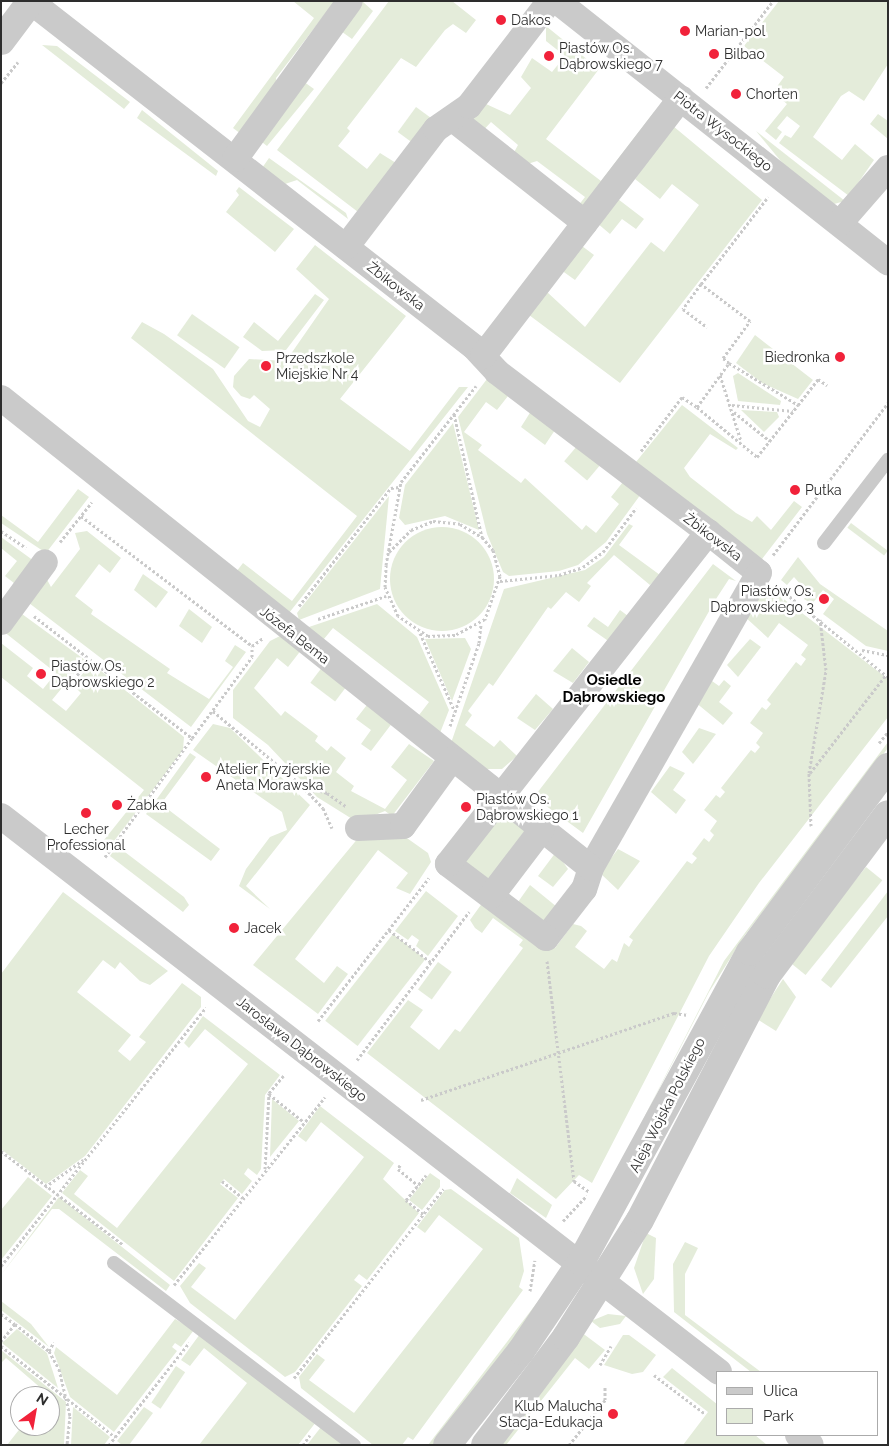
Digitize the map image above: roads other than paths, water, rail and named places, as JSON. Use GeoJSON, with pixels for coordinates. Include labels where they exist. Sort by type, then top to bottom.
{"type":"FeatureCollection","features":[{"type":"Feature","properties":{"kind":"street"},"geometry":{"type":"LineString","coordinates":[[236,159],[350,1]]}},
{"type":"Feature","properties":{"kind":"street"},"geometry":{"type":"LineString","coordinates":[[346,247],[436,129],[453,119],[469,106],[550,1]]}},
{"type":"Feature","properties":{"kind":"street","name":"Piotra Wysockiego"},"geometry":{"type":"LineString","coordinates":[[557,1],[691,96],[888,262]]}},
{"type":"Feature","properties":{"kind":"street"},"geometry":{"type":"LineString","coordinates":[[1,41],[30,2]]}},
{"type":"Feature","properties":{"kind":"street","name":"Żbikowska"},"geometry":{"type":"LineString","coordinates":[[30,2],[236,159],[650,489],[759,573],[591,868]]}},
{"type":"Feature","properties":{"kind":"street"},"geometry":{"type":"LineString","coordinates":[[482,356],[585,223],[691,96]]}},
{"type":"Feature","properties":{"kind":"street"},"geometry":{"type":"LineString","coordinates":[[453,119],[585,223]]}},
{"type":"Feature","properties":{"kind":"street"},"geometry":{"type":"LineString","coordinates":[[840,223],[888,168]]}},
{"type":"Feature","properties":{"kind":"street","name":"Józefa Bema"},"geometry":{"type":"LineString","coordinates":[[1,398],[108,482],[282,625],[445,755],[591,868]]}},
{"type":"Feature","properties":{"kind":"street"},"geometry":{"type":"LineString","coordinates":[[591,868],[584,889],[546,938],[448,864],[499,796],[708,532]]}},
{"type":"Feature","properties":{"kind":"street"},"geometry":{"type":"LineString","coordinates":[[9,612],[45,562]]}},
{"type":"Feature","properties":{"kind":"street"},"geometry":{"type":"LineString","coordinates":[[354,827],[403,826],[445,755]]}},
{"type":"Feature","properties":{"kind":"street","name":"Aleja Wojska Polskiego"},"geometry":{"type":"LineString","coordinates":[[448,1445],[581,1262],[750,952],[888,767]]}},
{"type":"Feature","properties":{"kind":"street","name":"Aleja Wojska Polskiego"},"geometry":{"type":"LineString","coordinates":[[485,1445],[603,1281],[640,1220],[767,975],[888,814]]}},
{"type":"Feature","properties":{"kind":"street","name":"Jarosława Dąbrowskiego"},"geometry":{"type":"LineString","coordinates":[[1,816],[581,1262],[718,1371]]}},
{"type":"Feature","properties":{"kind":"street"},"geometry":{"type":"LineString","coordinates":[[487,893],[542,829]]}},
{"type":"Feature","properties":{"kind":"street"},"geometry":{"type":"LineString","coordinates":[[799,1436],[811,1445]]}},
{"type":"Feature","properties":{"kind":"lane"},"geometry":{"type":"LineString","coordinates":[[824,543],[888,460]]}},
{"type":"Feature","properties":{"kind":"lane"},"geometry":{"type":"LineString","coordinates":[[114,1263],[201,1327],[354,1445]]}},
{"type":"Feature","properties":{"kind":"place","name":"Dakos"},"geometry":{"type":"Point","coordinates":[501,20]}},
{"type":"Feature","properties":{"kind":"place","name":"Marian-pol"},"geometry":{"type":"Point","coordinates":[685,31]}},
{"type":"Feature","properties":{"kind":"place","name":"Bilbao"},"geometry":{"type":"Point","coordinates":[714,54]}},
{"type":"Feature","properties":{"kind":"place","name":"Piastów Os. Dąbrowskiego 7"},"geometry":{"type":"Point","coordinates":[549,56]}},
{"type":"Feature","properties":{"kind":"place","name":"Chorten"},"geometry":{"type":"Point","coordinates":[736,94]}},
{"type":"Feature","properties":{"kind":"place","name":"Biedronka"},"geometry":{"type":"Point","coordinates":[840,357]}},
{"type":"Feature","properties":{"kind":"place","name":"Przedszkole Miejskie Nr 4"},"geometry":{"type":"Point","coordinates":[266,366]}},
{"type":"Feature","properties":{"kind":"place","name":"Putka"},"geometry":{"type":"Point","coordinates":[795,490]}},
{"type":"Feature","properties":{"kind":"place","name":"Piastów Os. Dąbrowskiego 3"},"geometry":{"type":"Point","coordinates":[824,599]}},
{"type":"Feature","properties":{"kind":"place","name":"Piastów Os. Dąbrowskiego 2"},"geometry":{"type":"Point","coordinates":[41,674]}},
{"type":"Feature","properties":{"kind":"place","name":"Atelier Fryzjerskie Aneta Morawska"},"geometry":{"type":"Point","coordinates":[206,777]}},
{"type":"Feature","properties":{"kind":"place","name":"Żabka"},"geometry":{"type":"Point","coordinates":[117,805]}},
{"type":"Feature","properties":{"kind":"place","name":"Piastów Os. Dąbrowskiego 1"},"geometry":{"type":"Point","coordinates":[466,807]}},
{"type":"Feature","properties":{"kind":"place","name":"Lecher Professional"},"geometry":{"type":"Point","coordinates":[86,813]}},
{"type":"Feature","properties":{"kind":"place","name":"Jacek"},"geometry":{"type":"Point","coordinates":[234,928]}},
{"type":"Feature","properties":{"kind":"place","name":"Klub Malucha Stacja-Edukacja"},"geometry":{"type":"Point","coordinates":[613,1414]}},
{"type":"Feature","properties":{"kind":"district","name":"Osiedle Dąbrowskiego"},"geometry":{"type":"Point","coordinates":[614,688]}}]}
